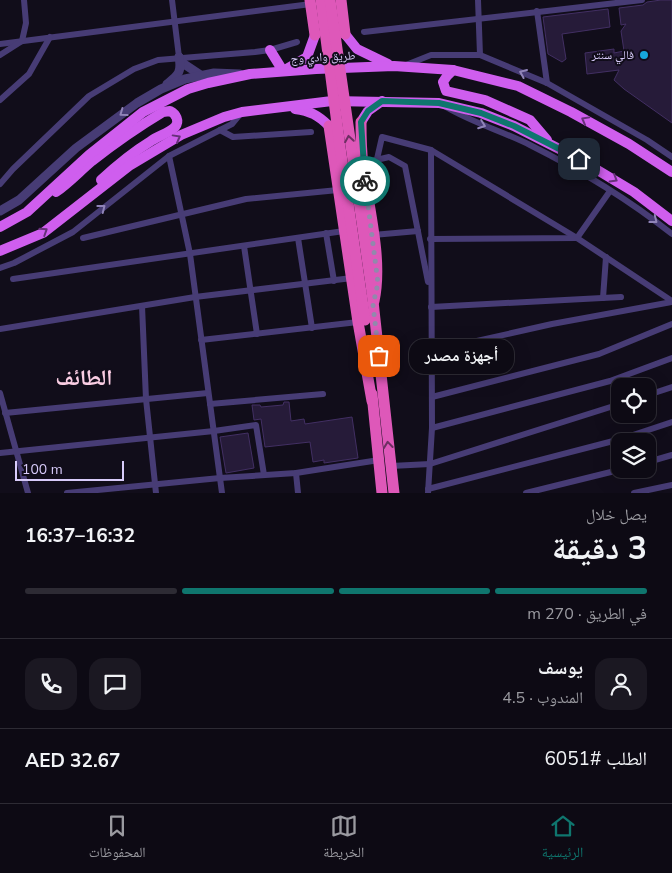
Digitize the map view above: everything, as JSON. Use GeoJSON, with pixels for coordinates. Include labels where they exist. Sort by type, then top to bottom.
{"type":"FeatureCollection","features":[{"type":"Feature","properties":{"kind":"highway"},"geometry":{"type":"LineString","coordinates":[[330,0],[372,292],[394,493]]}},
{"type":"Feature","properties":{"kind":"highway"},"geometry":{"type":"LineString","coordinates":[[341,0],[346,34]]}},
{"type":"Feature","properties":{"kind":"highway"},"geometry":{"type":"LineString","coordinates":[[314,1],[315,35]]}},
{"type":"Feature","properties":{"kind":"highway"},"geometry":{"type":"LineString","coordinates":[[314,1],[340,147],[382,493]]}},
{"type":"Feature","properties":{"kind":"highway"},"geometry":{"type":"LineString","coordinates":[[361,122],[363,163],[378,283],[373,305]]}},
{"type":"Feature","properties":{"kind":"highway"},"geometry":{"type":"LineString","coordinates":[[329,126],[344,231],[362,321]]}},
{"type":"Feature","properties":{"kind":"main road"},"geometry":{"type":"LineString","coordinates":[[346,34],[357,49],[399,66]]}},
{"type":"Feature","properties":{"kind":"main road"},"geometry":{"type":"LineString","coordinates":[[270,50],[283,71],[307,57],[315,35]]}},
{"type":"Feature","properties":{"kind":"main road","name":"طريق وادي وج"},"geometry":{"type":"LineString","coordinates":[[0,227],[27,212],[89,155],[143,112],[188,89],[208,83],[250,74],[283,71],[399,66],[453,70],[518,86],[572,112],[629,144],[672,172]]}},
{"type":"Feature","properties":{"kind":"main road"},"geometry":{"type":"LineString","coordinates":[[453,70],[446,76],[443,82],[446,91],[485,100],[530,120],[550,144]]}},
{"type":"Feature","properties":{"kind":"main road"},"geometry":{"type":"LineString","coordinates":[[0,252],[42,233],[129,166],[181,135],[224,117],[242,112],[332,101],[439,103],[490,116],[579,159],[634,192],[672,221]]}},
{"type":"Feature","properties":{"kind":"main road"},"geometry":{"type":"LineString","coordinates":[[361,122],[368,111],[382,101]]}},
{"type":"Feature","properties":{"kind":"main road"},"geometry":{"type":"LineString","coordinates":[[284,107],[308,111],[318,115],[329,126]]}},
{"type":"Feature","properties":{"kind":"main road"},"geometry":{"type":"LineString","coordinates":[[34,205],[69,183],[123,136],[164,112],[170,111],[175,114],[177,121],[175,127],[151,141],[119,164],[98,182],[89,197]]}},
{"type":"Feature","properties":{"kind":"street"},"geometry":{"type":"LineString","coordinates":[[0,55],[22,41],[26,23],[24,0]]}},
{"type":"Feature","properties":{"kind":"street"},"geometry":{"type":"LineString","coordinates":[[161,89],[178,74],[181,67],[172,0]]}},
{"type":"Feature","properties":{"kind":"street"},"geometry":{"type":"LineString","coordinates":[[478,0],[480,55]]}},
{"type":"Feature","properties":{"kind":"street"},"geometry":{"type":"LineString","coordinates":[[364,32],[642,0]]}},
{"type":"Feature","properties":{"kind":"street"},"geometry":{"type":"LineString","coordinates":[[0,44],[175,22],[314,1]]}},
{"type":"Feature","properties":{"kind":"street"},"geometry":{"type":"LineString","coordinates":[[537,11],[547,83]]}},
{"type":"Feature","properties":{"kind":"street"},"geometry":{"type":"LineString","coordinates":[[0,100],[28,74],[50,37]]}},
{"type":"Feature","properties":{"kind":"street"},"geometry":{"type":"LineString","coordinates":[[0,184],[13,169],[89,96],[134,69],[158,60],[270,50],[297,42]]}},
{"type":"Feature","properties":{"kind":"street"},"geometry":{"type":"LineString","coordinates":[[399,66],[432,55],[480,55],[547,83],[648,140],[672,157]]}},
{"type":"Feature","properties":{"kind":"street"},"geometry":{"type":"LineString","coordinates":[[179,57],[184,64],[202,76]]}},
{"type":"Feature","properties":{"kind":"street"},"geometry":{"type":"LineString","coordinates":[[0,211],[19,200],[76,148],[137,103],[161,89],[185,79],[214,73],[250,74]]}},
{"type":"Feature","properties":{"kind":"street"},"geometry":{"type":"LineString","coordinates":[[439,103],[474,122],[529,144],[571,166],[646,214],[672,234]]}},
{"type":"Feature","properties":{"kind":"street"},"geometry":{"type":"LineString","coordinates":[[0,268],[14,263],[73,232],[168,156],[232,124],[242,112]]}},
{"type":"Feature","properties":{"kind":"street"},"geometry":{"type":"LineString","coordinates":[[220,130],[233,137],[311,132]]}},
{"type":"Feature","properties":{"kind":"street"},"geometry":{"type":"LineString","coordinates":[[377,159],[382,137],[431,150],[578,238],[672,301]]}},
{"type":"Feature","properties":{"kind":"street"},"geometry":{"type":"LineString","coordinates":[[431,150],[432,428],[428,491],[621,439],[672,422]]}},
{"type":"Feature","properties":{"kind":"street"},"geometry":{"type":"LineString","coordinates":[[168,156],[190,254],[222,493]]}},
{"type":"Feature","properties":{"kind":"street"},"geometry":{"type":"LineString","coordinates":[[363,163],[388,157],[405,166],[431,304]]}},
{"type":"Feature","properties":{"kind":"street"},"geometry":{"type":"LineString","coordinates":[[83,238],[246,199],[338,190]]}},
{"type":"Feature","properties":{"kind":"street"},"geometry":{"type":"LineString","coordinates":[[578,238],[610,191]]}},
{"type":"Feature","properties":{"kind":"street"},"geometry":{"type":"LineString","coordinates":[[13,279],[344,231]]}},
{"type":"Feature","properties":{"kind":"street"},"geometry":{"type":"LineString","coordinates":[[373,235],[418,231]]}},
{"type":"Feature","properties":{"kind":"street"},"geometry":{"type":"LineString","coordinates":[[326,234],[334,281]]}},
{"type":"Feature","properties":{"kind":"street"},"geometry":{"type":"LineString","coordinates":[[298,238],[312,328]]}},
{"type":"Feature","properties":{"kind":"street"},"geometry":{"type":"LineString","coordinates":[[430,239],[578,238]]}},
{"type":"Feature","properties":{"kind":"street"},"geometry":{"type":"LineString","coordinates":[[244,246],[257,334]]}},
{"type":"Feature","properties":{"kind":"street"},"geometry":{"type":"LineString","coordinates":[[603,298],[606,257]]}},
{"type":"Feature","properties":{"kind":"street"},"geometry":{"type":"LineString","coordinates":[[0,329],[195,297],[352,278]]}},
{"type":"Feature","properties":{"kind":"street"},"geometry":{"type":"LineString","coordinates":[[431,304],[622,297]]}},
{"type":"Feature","properties":{"kind":"street"},"geometry":{"type":"LineString","coordinates":[[432,351],[552,324],[672,301]]}},
{"type":"Feature","properties":{"kind":"street"},"geometry":{"type":"LineString","coordinates":[[142,306],[146,399],[156,493]]}},
{"type":"Feature","properties":{"kind":"street"},"geometry":{"type":"LineString","coordinates":[[201,340],[362,321]]}},
{"type":"Feature","properties":{"kind":"street"},"geometry":{"type":"LineString","coordinates":[[432,397],[599,354],[672,324]]}},
{"type":"Feature","properties":{"kind":"street"},"geometry":{"type":"LineString","coordinates":[[432,428],[610,381],[672,358]]}},
{"type":"Feature","properties":{"kind":"street"},"geometry":{"type":"LineString","coordinates":[[656,393],[672,388]]}},
{"type":"Feature","properties":{"kind":"street"},"geometry":{"type":"LineString","coordinates":[[0,393],[28,493]]}},
{"type":"Feature","properties":{"kind":"street"},"geometry":{"type":"LineString","coordinates":[[5,412],[208,393]]}},
{"type":"Feature","properties":{"kind":"street"},"geometry":{"type":"LineString","coordinates":[[210,404],[323,394]]}},
{"type":"Feature","properties":{"kind":"street"},"geometry":{"type":"LineString","coordinates":[[391,466],[430,464],[611,407]]}},
{"type":"Feature","properties":{"kind":"street"},"geometry":{"type":"LineString","coordinates":[[0,453],[256,425],[264,475]]}},
{"type":"Feature","properties":{"kind":"street"},"geometry":{"type":"LineString","coordinates":[[656,460],[672,455]]}},
{"type":"Feature","properties":{"kind":"street"},"geometry":{"type":"LineString","coordinates":[[66,493],[220,478],[296,473],[379,460]]}},
{"type":"Feature","properties":{"kind":"street"},"geometry":{"type":"LineString","coordinates":[[526,493],[611,472]]}},
{"type":"Feature","properties":{"kind":"street"},"geometry":{"type":"LineString","coordinates":[[296,473],[298,493]]}},
{"type":"Feature","properties":{"kind":"street"},"geometry":{"type":"LineString","coordinates":[[634,493],[672,485]]}},
{"type":"Feature","properties":{"kind":"building","name":"فالي سنتر"},"geometry":{"type":"Polygon","coordinates":[[[672,0],[672,123],[614,80],[619,70],[587,74],[585,53],[614,49],[614,53],[624,51],[621,31],[626,24],[621,25],[619,8],[643,5],[647,2],[672,0]]]}},
{"type":"Feature","properties":{"kind":"building"},"geometry":{"type":"Polygon","coordinates":[[[608,9],[610,27],[562,34],[566,59],[562,62],[548,54],[543,17],[608,9]]]}},
{"type":"Feature","properties":{"kind":"building"},"geometry":{"type":"Polygon","coordinates":[[[284,402],[289,402],[291,421],[304,419],[305,424],[352,417],[358,458],[324,463],[324,460],[313,462],[310,442],[265,447],[261,419],[254,420],[252,405],[260,405],[261,407],[283,405],[284,402]]]}},
{"type":"Feature","properties":{"kind":"building"},"geometry":{"type":"Polygon","coordinates":[[[248,433],[254,468],[226,473],[220,437],[248,433]]]}},
{"type":"Feature","properties":{"kind":"way so far"},"geometry":{"type":"LineString","coordinates":[[365,181],[378,283],[373,305],[379,356]]}},
{"type":"Feature","properties":{"kind":"place","name":"فالي سنتر"},"geometry":{"type":"Point","coordinates":[644,55]}},
{"type":"Feature","properties":{"kind":"place","name":"أجهزة مصدر"},"geometry":{"type":"Point","coordinates":[379,356]}},
{"type":"Feature","properties":{"kind":"district","name":"الطائف"},"geometry":{"type":"Point","coordinates":[84,377]}},
{"type":"Feature","properties":{"kind":"route"},"geometry":{"type":"LineString","coordinates":[[365,181],[361,122],[368,111],[382,101],[439,103],[481,113],[514,126],[579,159]]}}]}
